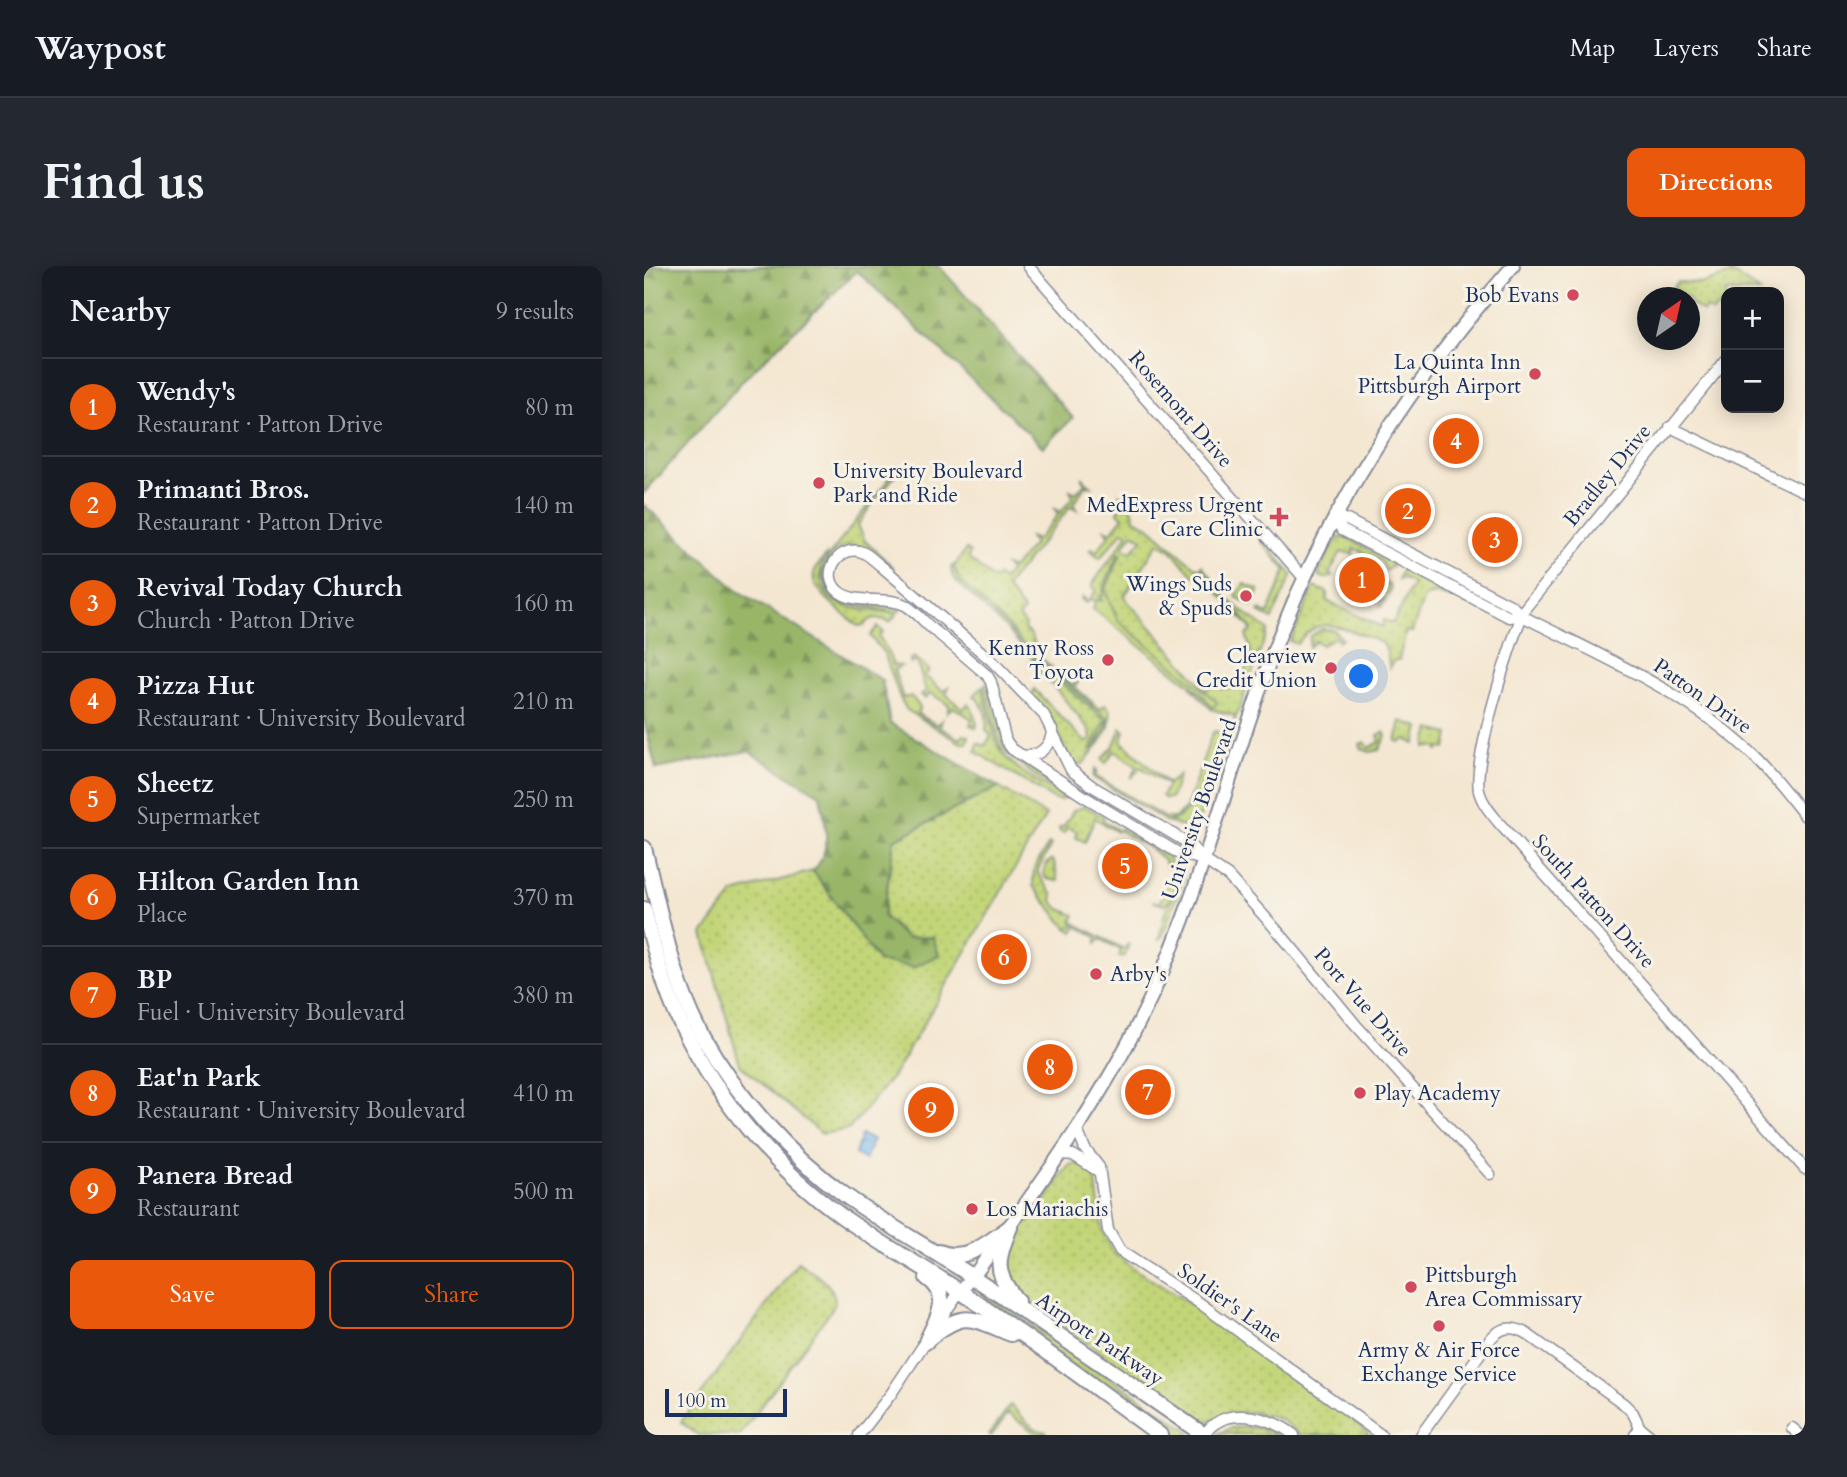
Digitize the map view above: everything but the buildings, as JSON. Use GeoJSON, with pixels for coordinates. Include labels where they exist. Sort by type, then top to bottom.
{"type":"FeatureCollection","features":[{"type":"Feature","properties":{"kind":"highway"},"geometry":{"type":"LineString","coordinates":[[644,848],[653,931]]}},
{"type":"Feature","properties":{"kind":"highway"},"geometry":{"type":"LineString","coordinates":[[644,909],[683,1028],[734,1111],[796,1180],[842,1216],[888,1245],[891,1255],[936,1284],[941,1293],[942,1305],[926,1342]]}},
{"type":"Feature","properties":{"kind":"highway","name":"Airport Parkway"},"geometry":{"type":"LineString","coordinates":[[653,931],[702,1034],[728,1075],[769,1126],[816,1171],[857,1204],[973,1277],[1204,1435]]}},
{"type":"Feature","properties":{"kind":"highway"},"geometry":{"type":"LineString","coordinates":[[922,1245],[947,1255],[966,1254],[1010,1227]]}},
{"type":"Feature","properties":{"kind":"highway"},"geometry":{"type":"LineString","coordinates":[[1010,1227],[999,1258],[999,1273],[1006,1287],[1029,1316]]}},
{"type":"Feature","properties":{"kind":"highway","name":"Airport Parkway"},"geometry":{"type":"LineString","coordinates":[[888,1245],[960,1291],[1154,1432]]}},
{"type":"Feature","properties":{"kind":"highway"},"geometry":{"type":"LineString","coordinates":[[926,1342],[948,1324],[959,1319],[982,1322],[1032,1342]]}},
{"type":"Feature","properties":{"kind":"main road","name":"University Boulevard"},"geometry":{"type":"LineString","coordinates":[[960,1291],[1010,1227],[1061,1154],[1104,1088],[1137,1026],[1162,972],[1204,860],[1260,690],[1304,578],[1334,516],[1375,446],[1418,383],[1513,266]]}},
{"type":"Feature","properties":{"kind":"street","name":"Rosemont Drive"},"geometry":{"type":"LineString","coordinates":[[1028,266],[1304,578]]}},
{"type":"Feature","properties":{"kind":"street","name":"Bradley Drive"},"geometry":{"type":"LineString","coordinates":[[1521,616],[1531,599],[1721,366]]}},
{"type":"Feature","properties":{"kind":"street"},"geometry":{"type":"LineString","coordinates":[[1670,427],[1805,492]]}},
{"type":"Feature","properties":{"kind":"street","name":"Patton Drive"},"geometry":{"type":"LineString","coordinates":[[1334,516],[1342,530],[1509,617],[1521,616],[1651,681],[1715,723],[1755,758],[1805,816]]}},
{"type":"Feature","properties":{"kind":"street"},"geometry":{"type":"LineString","coordinates":[[853,551],[869,556],[992,661],[1044,715],[1071,770],[1092,786],[1188,843],[1204,860],[1180,854],[1012,749],[1006,741],[991,681],[987,675],[905,606],[850,596],[839,591],[831,576],[831,568],[837,557],[853,551]]}},
{"type":"Feature","properties":{"kind":"street","name":"South Patton Drive"},"geometry":{"type":"LineString","coordinates":[[1521,616],[1479,761],[1479,789],[1483,802],[1805,1169]]}},
{"type":"Feature","properties":{"kind":"street"},"geometry":{"type":"LineString","coordinates":[[1020,755],[1033,755],[1045,748],[1051,740],[1052,727]]}},
{"type":"Feature","properties":{"kind":"street","name":"Port Vue Drive"},"geometry":{"type":"LineString","coordinates":[[1204,860],[1233,881],[1355,1024],[1490,1174]]}},
{"type":"Feature","properties":{"kind":"street","name":"Soldier's Lane"},"geometry":{"type":"LineString","coordinates":[[1077,1130],[1101,1174],[1108,1230],[1120,1251],[1201,1304],[1376,1433]]}},
{"type":"Feature","properties":{"kind":"street"},"geometry":{"type":"LineString","coordinates":[[1061,1154],[1073,1155],[1101,1174]]}},
{"type":"Feature","properties":{"kind":"street"},"geometry":{"type":"LineString","coordinates":[[859,1435],[891,1394],[960,1291]]}},
{"type":"Feature","properties":{"kind":"street"},"geometry":{"type":"LineString","coordinates":[[1421,1435],[1492,1337],[1499,1331],[1511,1328],[1527,1334],[1628,1407],[1641,1433]]}},
{"type":"Feature","properties":{"kind":"street"},"geometry":{"type":"LineString","coordinates":[[1204,1435],[1208,1428],[1239,1416],[1273,1421],[1294,1435]]}},
{"type":"Feature","properties":{"kind":"green space"},"geometry":{"type":"Polygon","coordinates":[[[644,266],[939,266],[1073,418],[1043,447],[857,271],[745,378],[644,493],[644,266]]]}},
{"type":"Feature","properties":{"kind":"green space"},"geometry":{"type":"Polygon","coordinates":[[[1733,273],[1753,287],[1721,287],[1721,310],[1716,308],[1712,312],[1706,308],[1703,312],[1700,310],[1700,287],[1673,287],[1678,282],[1704,283],[1733,273]]]}},
{"type":"Feature","properties":{"kind":"green space"},"geometry":{"type":"Polygon","coordinates":[[[896,467],[898,472],[858,525],[865,541],[894,568],[861,548],[846,546],[831,557],[826,576],[832,592],[844,600],[901,609],[897,613],[840,602],[828,591],[822,574],[827,558],[896,467]]]}},
{"type":"Feature","properties":{"kind":"green space"},"geometry":{"type":"Polygon","coordinates":[[[1081,477],[1093,487],[1086,485],[1073,504],[1077,510],[1070,507],[1006,587],[1024,611],[1019,617],[1025,624],[1024,630],[1030,633],[1035,644],[1032,650],[1072,685],[1078,682],[1075,687],[1100,709],[1105,705],[1110,710],[1109,726],[1102,739],[1083,764],[1071,765],[1052,719],[1032,696],[1034,689],[1086,743],[1091,739],[1090,731],[1030,662],[1033,659],[1106,721],[1090,750],[1099,741],[1109,720],[1025,647],[1008,626],[960,581],[954,567],[966,549],[970,553],[968,558],[994,580],[998,576],[1003,580],[1010,572],[1006,566],[1012,569],[1034,544],[1030,537],[1037,540],[1058,515],[1054,509],[1061,512],[1073,497],[1070,490],[1076,493],[1085,483],[1081,477]]]}},
{"type":"Feature","properties":{"kind":"green space"},"geometry":{"type":"Polygon","coordinates":[[[1119,494],[1124,496],[1133,510],[1134,518],[1149,527],[1198,568],[1198,573],[1194,576],[1170,549],[1158,543],[1124,597],[1206,690],[1212,686],[1244,689],[1245,694],[1234,722],[1235,716],[1211,709],[1190,686],[1202,694],[1212,706],[1217,702],[1118,621],[1105,591],[1119,552],[1104,587],[1102,601],[1095,602],[1091,599],[1086,603],[1081,599],[1083,597],[1088,601],[1096,591],[1092,585],[1128,534],[1123,531],[1100,558],[1090,550],[1092,548],[1097,551],[1109,535],[1105,529],[1111,532],[1123,517],[1118,512],[1122,504],[1119,494]],[[1133,533],[1123,547],[1131,552],[1142,539],[1133,533]]]}},
{"type":"Feature","properties":{"kind":"green space"},"geometry":{"type":"Polygon","coordinates":[[[644,505],[738,591],[882,680],[890,723],[998,787],[894,840],[883,916],[906,938],[933,937],[939,955],[914,967],[879,962],[813,871],[820,863],[826,845],[826,826],[820,795],[748,751],[656,769],[644,720],[644,505]]]}},
{"type":"Feature","properties":{"kind":"green space"},"geometry":{"type":"Polygon","coordinates":[[[1341,537],[1392,561],[1392,566],[1386,571],[1381,561],[1354,548],[1353,554],[1341,552],[1329,574],[1333,576],[1326,578],[1318,575],[1334,544],[1341,537]]]}},
{"type":"Feature","properties":{"kind":"green space"},"geometry":{"type":"Polygon","coordinates":[[[1263,538],[1292,575],[1272,619],[1258,612],[1260,610],[1268,614],[1286,570],[1261,542],[1263,538]]]}},
{"type":"Feature","properties":{"kind":"green space"},"geometry":{"type":"Polygon","coordinates":[[[1119,552],[1121,554],[1105,591],[1118,621],[1207,693],[1217,702],[1215,706],[1212,707],[1202,694],[1093,609],[1096,600],[1102,601],[1099,596],[1103,596],[1104,587],[1119,552]]]}},
{"type":"Feature","properties":{"kind":"green space"},"geometry":{"type":"Polygon","coordinates":[[[827,554],[820,577],[825,591],[832,599],[851,608],[894,613],[896,615],[890,622],[873,619],[858,626],[826,597],[816,585],[814,572],[827,554]]]}},
{"type":"Feature","properties":{"kind":"green space"},"geometry":{"type":"Polygon","coordinates":[[[954,565],[960,581],[1008,626],[1025,647],[1108,719],[1106,728],[1092,750],[1090,749],[1106,721],[1025,651],[1007,629],[957,582],[952,575],[951,567],[954,565]]]}},
{"type":"Feature","properties":{"kind":"green space"},"geometry":{"type":"Polygon","coordinates":[[[1202,565],[1232,603],[1268,630],[1251,676],[1247,676],[1245,671],[1251,651],[1246,635],[1252,629],[1201,568],[1202,565]]]}},
{"type":"Feature","properties":{"kind":"green space"},"geometry":{"type":"Polygon","coordinates":[[[1403,566],[1455,593],[1452,598],[1434,594],[1424,597],[1412,632],[1406,631],[1399,660],[1394,660],[1390,668],[1383,644],[1339,627],[1317,627],[1297,644],[1290,641],[1314,587],[1327,592],[1327,601],[1382,627],[1384,620],[1393,623],[1413,584],[1403,578],[1398,580],[1403,566]]]}},
{"type":"Feature","properties":{"kind":"green space"},"geometry":{"type":"Polygon","coordinates":[[[1199,568],[1213,580],[1252,630],[1201,573],[1198,573],[1199,568]]]}},
{"type":"Feature","properties":{"kind":"green space"},"geometry":{"type":"Polygon","coordinates":[[[1377,579],[1391,589],[1381,607],[1379,605],[1382,601],[1369,594],[1375,594],[1379,585],[1375,582],[1377,579]]]}},
{"type":"Feature","properties":{"kind":"green space","name":"Wings Suds & Spuds"},"geometry":{"type":"Polygon","coordinates":[[[1244,584],[1259,590],[1252,606],[1236,597],[1244,584]]]}},
{"type":"Feature","properties":{"kind":"green space"},"geometry":{"type":"Polygon","coordinates":[[[877,627],[883,631],[879,636],[893,665],[901,666],[894,670],[903,698],[911,696],[920,707],[917,713],[937,725],[942,720],[940,727],[960,739],[964,734],[969,736],[967,743],[961,743],[907,710],[884,653],[870,636],[877,627]]]}},
{"type":"Feature","properties":{"kind":"green space"},"geometry":{"type":"Polygon","coordinates":[[[1322,629],[1334,630],[1342,639],[1338,641],[1335,637],[1322,645],[1316,641],[1309,647],[1310,636],[1322,629]]]}},
{"type":"Feature","properties":{"kind":"green space"},"geometry":{"type":"Polygon","coordinates":[[[914,657],[929,670],[925,676],[943,691],[949,687],[946,694],[963,709],[968,704],[971,707],[976,728],[970,725],[972,719],[953,707],[947,712],[949,705],[930,693],[925,698],[921,695],[926,691],[917,662],[910,663],[910,659],[914,657]]]}},
{"type":"Feature","properties":{"kind":"green space"},"geometry":{"type":"Polygon","coordinates":[[[987,683],[1008,751],[1065,791],[1065,795],[1034,775],[1001,748],[984,685],[987,683]]]}},
{"type":"Feature","properties":{"kind":"green space"},"geometry":{"type":"Polygon","coordinates":[[[982,687],[997,744],[1002,752],[1025,774],[1062,796],[1061,800],[1055,800],[976,752],[978,743],[985,746],[991,735],[986,731],[987,721],[983,708],[974,696],[982,687]]]}},
{"type":"Feature","properties":{"kind":"green space"},"geometry":{"type":"Polygon","coordinates":[[[1401,721],[1419,727],[1415,744],[1405,739],[1396,741],[1401,721]]]}},
{"type":"Feature","properties":{"kind":"green space"},"geometry":{"type":"Polygon","coordinates":[[[1121,728],[1125,731],[1121,741],[1168,784],[1179,775],[1171,798],[1162,796],[1168,785],[1140,767],[1131,779],[1136,766],[1114,751],[1106,763],[1103,762],[1102,759],[1113,747],[1121,728]]]}},
{"type":"Feature","properties":{"kind":"green space"},"geometry":{"type":"Polygon","coordinates":[[[1430,729],[1449,734],[1446,749],[1439,748],[1438,751],[1436,747],[1425,747],[1430,729]]]}},
{"type":"Feature","properties":{"kind":"green space"},"geometry":{"type":"Polygon","coordinates":[[[1215,731],[1222,734],[1220,742],[1213,748],[1215,754],[1198,795],[1186,812],[1177,818],[1167,822],[1093,777],[1095,769],[1095,776],[1165,818],[1175,818],[1186,808],[1215,731]]]}},
{"type":"Feature","properties":{"kind":"green space"},"geometry":{"type":"Polygon","coordinates":[[[1384,732],[1386,736],[1379,750],[1369,752],[1361,748],[1360,744],[1364,742],[1369,748],[1380,742],[1378,735],[1384,732]]]}},
{"type":"Feature","properties":{"kind":"green space"},"geometry":{"type":"Polygon","coordinates":[[[1219,749],[1222,751],[1199,819],[1183,827],[1167,822],[1178,817],[1198,798],[1219,749]]]}},
{"type":"Feature","properties":{"kind":"green space"},"geometry":{"type":"Polygon","coordinates":[[[998,787],[1046,815],[893,1076],[849,1129],[822,1134],[740,1065],[703,934],[734,893],[813,871],[879,962],[906,938],[883,916],[894,840],[998,787]]]}},
{"type":"Feature","properties":{"kind":"green space"},"geometry":{"type":"Polygon","coordinates":[[[1085,806],[1104,817],[1103,820],[1118,830],[1117,832],[1095,818],[1085,842],[1075,837],[1077,832],[1067,827],[1064,833],[1060,832],[1059,828],[1064,826],[1074,810],[1085,806]]]}},
{"type":"Feature","properties":{"kind":"green space"},"geometry":{"type":"Polygon","coordinates":[[[1121,828],[1168,856],[1176,870],[1167,867],[1160,857],[1120,831],[1121,828]]]}},
{"type":"Feature","properties":{"kind":"green space"},"geometry":{"type":"Polygon","coordinates":[[[1049,844],[1051,846],[1038,869],[1038,874],[1053,895],[1052,900],[1058,908],[1075,915],[1072,921],[1076,924],[1071,928],[1067,928],[1033,886],[1034,868],[1049,844]]]}},
{"type":"Feature","properties":{"kind":"green space"},"geometry":{"type":"Polygon","coordinates":[[[1052,860],[1058,881],[1047,879],[1043,874],[1047,863],[1052,860]]]}},
{"type":"Feature","properties":{"kind":"green space"},"geometry":{"type":"Polygon","coordinates":[[[1183,871],[1183,880],[1163,935],[1159,939],[1165,912],[1179,884],[1179,873],[1183,871]]]}},
{"type":"Feature","properties":{"kind":"green space"},"geometry":{"type":"Polygon","coordinates":[[[1173,872],[1177,873],[1177,885],[1169,902],[1163,905],[1152,901],[1159,903],[1173,872]]]}},
{"type":"Feature","properties":{"kind":"green space"},"geometry":{"type":"Polygon","coordinates":[[[1076,924],[1124,949],[1129,943],[1125,956],[1119,957],[1121,950],[1101,939],[1096,944],[1097,937],[1077,926],[1073,932],[1067,928],[1076,924]]]}},
{"type":"Feature","properties":{"kind":"green space"},"geometry":{"type":"Polygon","coordinates":[[[1083,1164],[1095,1174],[1102,1230],[1114,1253],[1195,1307],[1364,1428],[1369,1435],[1301,1435],[1280,1419],[1253,1412],[1224,1415],[1205,1423],[1203,1420],[1196,1422],[1016,1292],[1001,1261],[1007,1246],[1022,1226],[1030,1222],[1038,1212],[1068,1166],[1083,1164]]]}},
{"type":"Feature","properties":{"kind":"green space"},"geometry":{"type":"Polygon","coordinates":[[[798,1262],[829,1286],[835,1299],[834,1306],[740,1435],[698,1435],[681,1422],[798,1262]]]}},
{"type":"Feature","properties":{"kind":"green space"},"geometry":{"type":"Polygon","coordinates":[[[980,1290],[1189,1431],[1191,1435],[1168,1435],[994,1309],[980,1290]]]}},
{"type":"Feature","properties":{"kind":"green space"},"geometry":{"type":"Polygon","coordinates":[[[1010,1405],[1031,1425],[1047,1435],[1038,1435],[1008,1413],[992,1435],[989,1435],[1010,1405]]]}},
{"type":"Feature","properties":{"kind":"green space"},"geometry":{"type":"Polygon","coordinates":[[[1250,1427],[1278,1435],[1217,1434],[1232,1428],[1250,1427]]]}},
{"type":"Feature","properties":{"kind":"water"},"geometry":{"type":"Polygon","coordinates":[[[861,1135],[873,1139],[865,1160],[855,1154],[861,1135]]]}},
{"type":"Feature","properties":{"kind":"place","name":"Bob Evans"},"geometry":{"type":"Point","coordinates":[1573,295]}},
{"type":"Feature","properties":{"kind":"place","name":"La Quinta Inn Pittsburgh Airport"},"geometry":{"type":"Point","coordinates":[1535,374]}},
{"type":"Feature","properties":{"kind":"place","name":"Pizza Hut"},"geometry":{"type":"Point","coordinates":[1456,441]}},
{"type":"Feature","properties":{"kind":"place","name":"University Boulevard Park and Ride"},"geometry":{"type":"Point","coordinates":[819,483]}},
{"type":"Feature","properties":{"kind":"place","name":"Primanti Bros."},"geometry":{"type":"Point","coordinates":[1408,511]}},
{"type":"Feature","properties":{"kind":"place","name":"MedExpress Urgent Care Clinic"},"geometry":{"type":"Point","coordinates":[1279,517]}},
{"type":"Feature","properties":{"kind":"place","name":"Revival Today Church"},"geometry":{"type":"Point","coordinates":[1495,540]}},
{"type":"Feature","properties":{"kind":"place","name":"Wendy's"},"geometry":{"type":"Point","coordinates":[1362,580]}},
{"type":"Feature","properties":{"kind":"place","name":"Wings Suds & Spuds"},"geometry":{"type":"Point","coordinates":[1246,596]}},
{"type":"Feature","properties":{"kind":"place","name":"Kenny Ross Toyota"},"geometry":{"type":"Point","coordinates":[1108,660]}},
{"type":"Feature","properties":{"kind":"place","name":"Clearview Credit Union"},"geometry":{"type":"Point","coordinates":[1331,668]}},
{"type":"Feature","properties":{"kind":"place","name":"Sheetz"},"geometry":{"type":"Point","coordinates":[1125,866]}},
{"type":"Feature","properties":{"kind":"place","name":"Hilton Garden Inn"},"geometry":{"type":"Point","coordinates":[1004,957]}},
{"type":"Feature","properties":{"kind":"place","name":"Arby's"},"geometry":{"type":"Point","coordinates":[1096,974]}},
{"type":"Feature","properties":{"kind":"place","name":"Eat'n Park"},"geometry":{"type":"Point","coordinates":[1050,1067]}},
{"type":"Feature","properties":{"kind":"place","name":"BP"},"geometry":{"type":"Point","coordinates":[1148,1092]}},
{"type":"Feature","properties":{"kind":"place","name":"Play Academy"},"geometry":{"type":"Point","coordinates":[1360,1093]}},
{"type":"Feature","properties":{"kind":"place","name":"Panera Bread"},"geometry":{"type":"Point","coordinates":[931,1110]}},
{"type":"Feature","properties":{"kind":"place","name":"Los Mariachis"},"geometry":{"type":"Point","coordinates":[972,1209]}},
{"type":"Feature","properties":{"kind":"place","name":"Pittsburgh Area Commissary"},"geometry":{"type":"Point","coordinates":[1411,1287]}},
{"type":"Feature","properties":{"kind":"place","name":"Army & Air Force Exchange Service"},"geometry":{"type":"Point","coordinates":[1439,1326]}}]}
